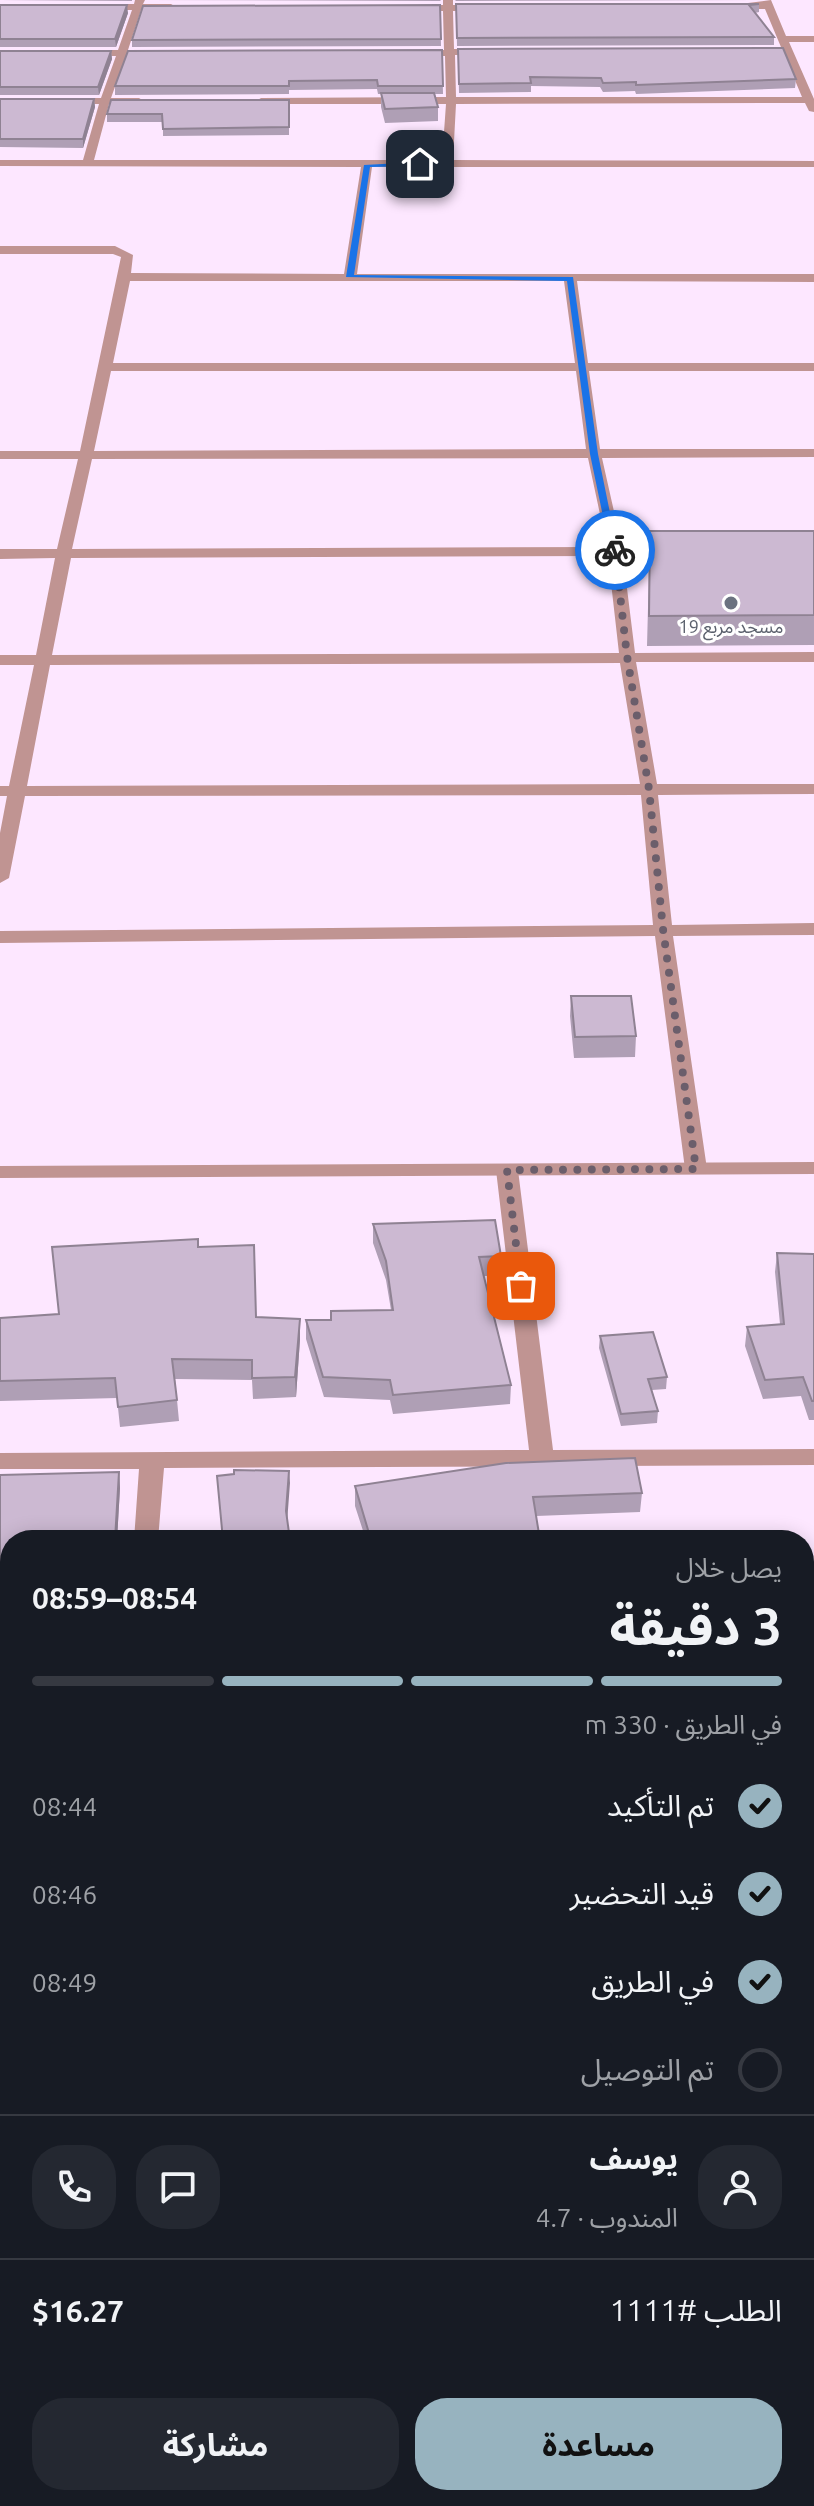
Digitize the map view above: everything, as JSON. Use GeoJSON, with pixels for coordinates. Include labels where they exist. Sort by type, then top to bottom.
{"type":"FeatureCollection","features":[{"type":"Feature","properties":{"kind":"street"},"geometry":{"type":"LineString","coordinates":[[247,101],[811,105],[767,3],[722,6]]}},
{"type":"Feature","properties":{"kind":"street"},"geometry":{"type":"LineString","coordinates":[[77,7],[140,4],[186,7]]}},
{"type":"Feature","properties":{"kind":"street"},"geometry":{"type":"LineString","coordinates":[[88,163],[105,101],[140,4]]}},
{"type":"Feature","properties":{"kind":"street"},"geometry":{"type":"LineString","coordinates":[[403,8],[449,4],[494,8]]}},
{"type":"Feature","properties":{"kind":"street"},"geometry":{"type":"LineString","coordinates":[[447,164],[451,101],[449,4]]}},
{"type":"Feature","properties":{"kind":"street"},"geometry":{"type":"LineString","coordinates":[[782,39],[814,39]]}},
{"type":"Feature","properties":{"kind":"street"},"geometry":{"type":"LineString","coordinates":[[770,51],[786,51]]}},
{"type":"Feature","properties":{"kind":"street"},"geometry":{"type":"LineString","coordinates":[[405,53],[495,52]]}},
{"type":"Feature","properties":{"kind":"street"},"geometry":{"type":"LineString","coordinates":[[76,53],[167,53]]}},
{"type":"Feature","properties":{"kind":"street"},"geometry":{"type":"LineString","coordinates":[[45,101],[152,101]]}},
{"type":"Feature","properties":{"kind":"street"},"geometry":{"type":"LineString","coordinates":[[0,163],[814,164]]}},
{"type":"Feature","properties":{"kind":"street"},"geometry":{"type":"LineString","coordinates":[[350,277],[367,165]]}},
{"type":"Feature","properties":{"kind":"street"},"geometry":{"type":"LineString","coordinates":[[0,250],[120,251],[127,255],[125,277],[64,553],[44,660],[9,791],[0,878]]}},
{"type":"Feature","properties":{"kind":"street"},"geometry":{"type":"LineString","coordinates":[[125,277],[814,278]]}},
{"type":"Feature","properties":{"kind":"street"},"geometry":{"type":"LineString","coordinates":[[570,278],[594,454],[615,551],[627,656],[649,789],[663,929],[696,1169]]}},
{"type":"Feature","properties":{"kind":"street"},"geometry":{"type":"LineString","coordinates":[[105,367],[814,367]]}},
{"type":"Feature","properties":{"kind":"street"},"geometry":{"type":"LineString","coordinates":[[0,455],[814,453]]}},
{"type":"Feature","properties":{"kind":"street"},"geometry":{"type":"LineString","coordinates":[[0,554],[691,550]]}},
{"type":"Feature","properties":{"kind":"street"},"geometry":{"type":"LineString","coordinates":[[0,660],[814,657]]}},
{"type":"Feature","properties":{"kind":"street"},"geometry":{"type":"LineString","coordinates":[[9,791],[814,789]]}},
{"type":"Feature","properties":{"kind":"street"},"geometry":{"type":"LineString","coordinates":[[0,937],[814,929]]}},
{"type":"Feature","properties":{"kind":"street"},"geometry":{"type":"LineString","coordinates":[[0,1172],[814,1168]]}},
{"type":"Feature","properties":{"kind":"street"},"geometry":{"type":"LineString","coordinates":[[507,1170],[542,1459]]}},
{"type":"Feature","properties":{"kind":"street"},"geometry":{"type":"LineString","coordinates":[[0,1461],[814,1457]]}},
{"type":"Feature","properties":{"kind":"street"},"geometry":{"type":"LineString","coordinates":[[147,1530],[152,1462]]}},
{"type":"Feature","properties":{"kind":"building"},"geometry":{"type":"Polygon","coordinates":[[[456,4],[759,4],[749,5],[774,37],[457,38],[456,4]]]}},
{"type":"Feature","properties":{"kind":"building"},"geometry":{"type":"Polygon","coordinates":[[[0,5],[127,5],[115,39],[0,39],[0,5]]]}},
{"type":"Feature","properties":{"kind":"building"},"geometry":{"type":"Polygon","coordinates":[[[440,5],[441,39],[132,40],[143,6],[440,5]]]}},
{"type":"Feature","properties":{"kind":"building"},"geometry":{"type":"Polygon","coordinates":[[[783,48],[796,79],[636,85],[636,82],[603,83],[601,78],[530,77],[531,83],[459,84],[458,49],[783,48]]]}},
{"type":"Feature","properties":{"kind":"building"},"geometry":{"type":"Polygon","coordinates":[[[442,50],[443,86],[378,86],[377,80],[289,81],[289,86],[115,86],[128,51],[442,50]]]}},
{"type":"Feature","properties":{"kind":"building"},"geometry":{"type":"Polygon","coordinates":[[[0,51],[111,51],[98,87],[0,87],[0,51]]]}},
{"type":"Feature","properties":{"kind":"building"},"geometry":{"type":"Polygon","coordinates":[[[381,93],[434,93],[438,107],[385,109],[381,93]]]}},
{"type":"Feature","properties":{"kind":"building"},"geometry":{"type":"Polygon","coordinates":[[[0,99],[94,99],[83,139],[0,139],[0,99]]]}},
{"type":"Feature","properties":{"kind":"building"},"geometry":{"type":"Polygon","coordinates":[[[111,100],[289,100],[289,127],[163,129],[162,114],[107,114],[111,100]]]}},
{"type":"Feature","properties":{"kind":"building","name":"مسجد مربع 19"},"geometry":{"type":"Polygon","coordinates":[[[650,531],[814,531],[814,615],[649,616],[650,531]]]}},
{"type":"Feature","properties":{"kind":"building"},"geometry":{"type":"Polygon","coordinates":[[[571,996],[631,996],[636,1036],[575,1037],[571,996]]]}},
{"type":"Feature","properties":{"kind":"building"},"geometry":{"type":"Polygon","coordinates":[[[495,1220],[501,1256],[479,1257],[511,1385],[393,1395],[390,1380],[323,1377],[306,1320],[331,1320],[331,1311],[393,1310],[386,1261],[373,1224],[495,1220]]]}},
{"type":"Feature","properties":{"kind":"building"},"geometry":{"type":"Polygon","coordinates":[[[198,1239],[198,1247],[254,1245],[256,1317],[300,1319],[295,1377],[252,1378],[252,1360],[172,1359],[177,1400],[118,1407],[115,1378],[0,1381],[0,1318],[59,1314],[52,1247],[198,1239]]]}},
{"type":"Feature","properties":{"kind":"building"},"geometry":{"type":"Polygon","coordinates":[[[777,1253],[814,1254],[814,1401],[803,1377],[765,1380],[747,1327],[784,1324],[777,1253]]]}},
{"type":"Feature","properties":{"kind":"building"},"geometry":{"type":"Polygon","coordinates":[[[653,1332],[667,1377],[648,1379],[658,1411],[621,1414],[600,1336],[653,1332]]]}},
{"type":"Feature","properties":{"kind":"building"},"geometry":{"type":"Polygon","coordinates":[[[635,1458],[642,1493],[533,1497],[538,1530],[368,1530],[355,1486],[506,1463],[635,1458]]]}},
{"type":"Feature","properties":{"kind":"building"},"geometry":{"type":"Polygon","coordinates":[[[234,1470],[289,1471],[286,1511],[289,1530],[222,1530],[217,1476],[234,1474],[234,1470]]]}},
{"type":"Feature","properties":{"kind":"building"},"geometry":{"type":"Polygon","coordinates":[[[119,1472],[116,1530],[0,1530],[0,1475],[119,1472]]]}},
{"type":"Feature","properties":{"kind":"way so far"},"geometry":{"type":"LineString","coordinates":[[521,1286],[507,1170],[696,1169],[663,929],[649,789],[627,656],[615,550]]}},
{"type":"Feature","properties":{"kind":"place","name":"مسجد مربع 19"},"geometry":{"type":"Point","coordinates":[731,603]}},
{"type":"Feature","properties":{"kind":"route"},"geometry":{"type":"LineString","coordinates":[[420,164],[367,165],[350,277],[570,278],[594,454],[615,550]]}}]}
